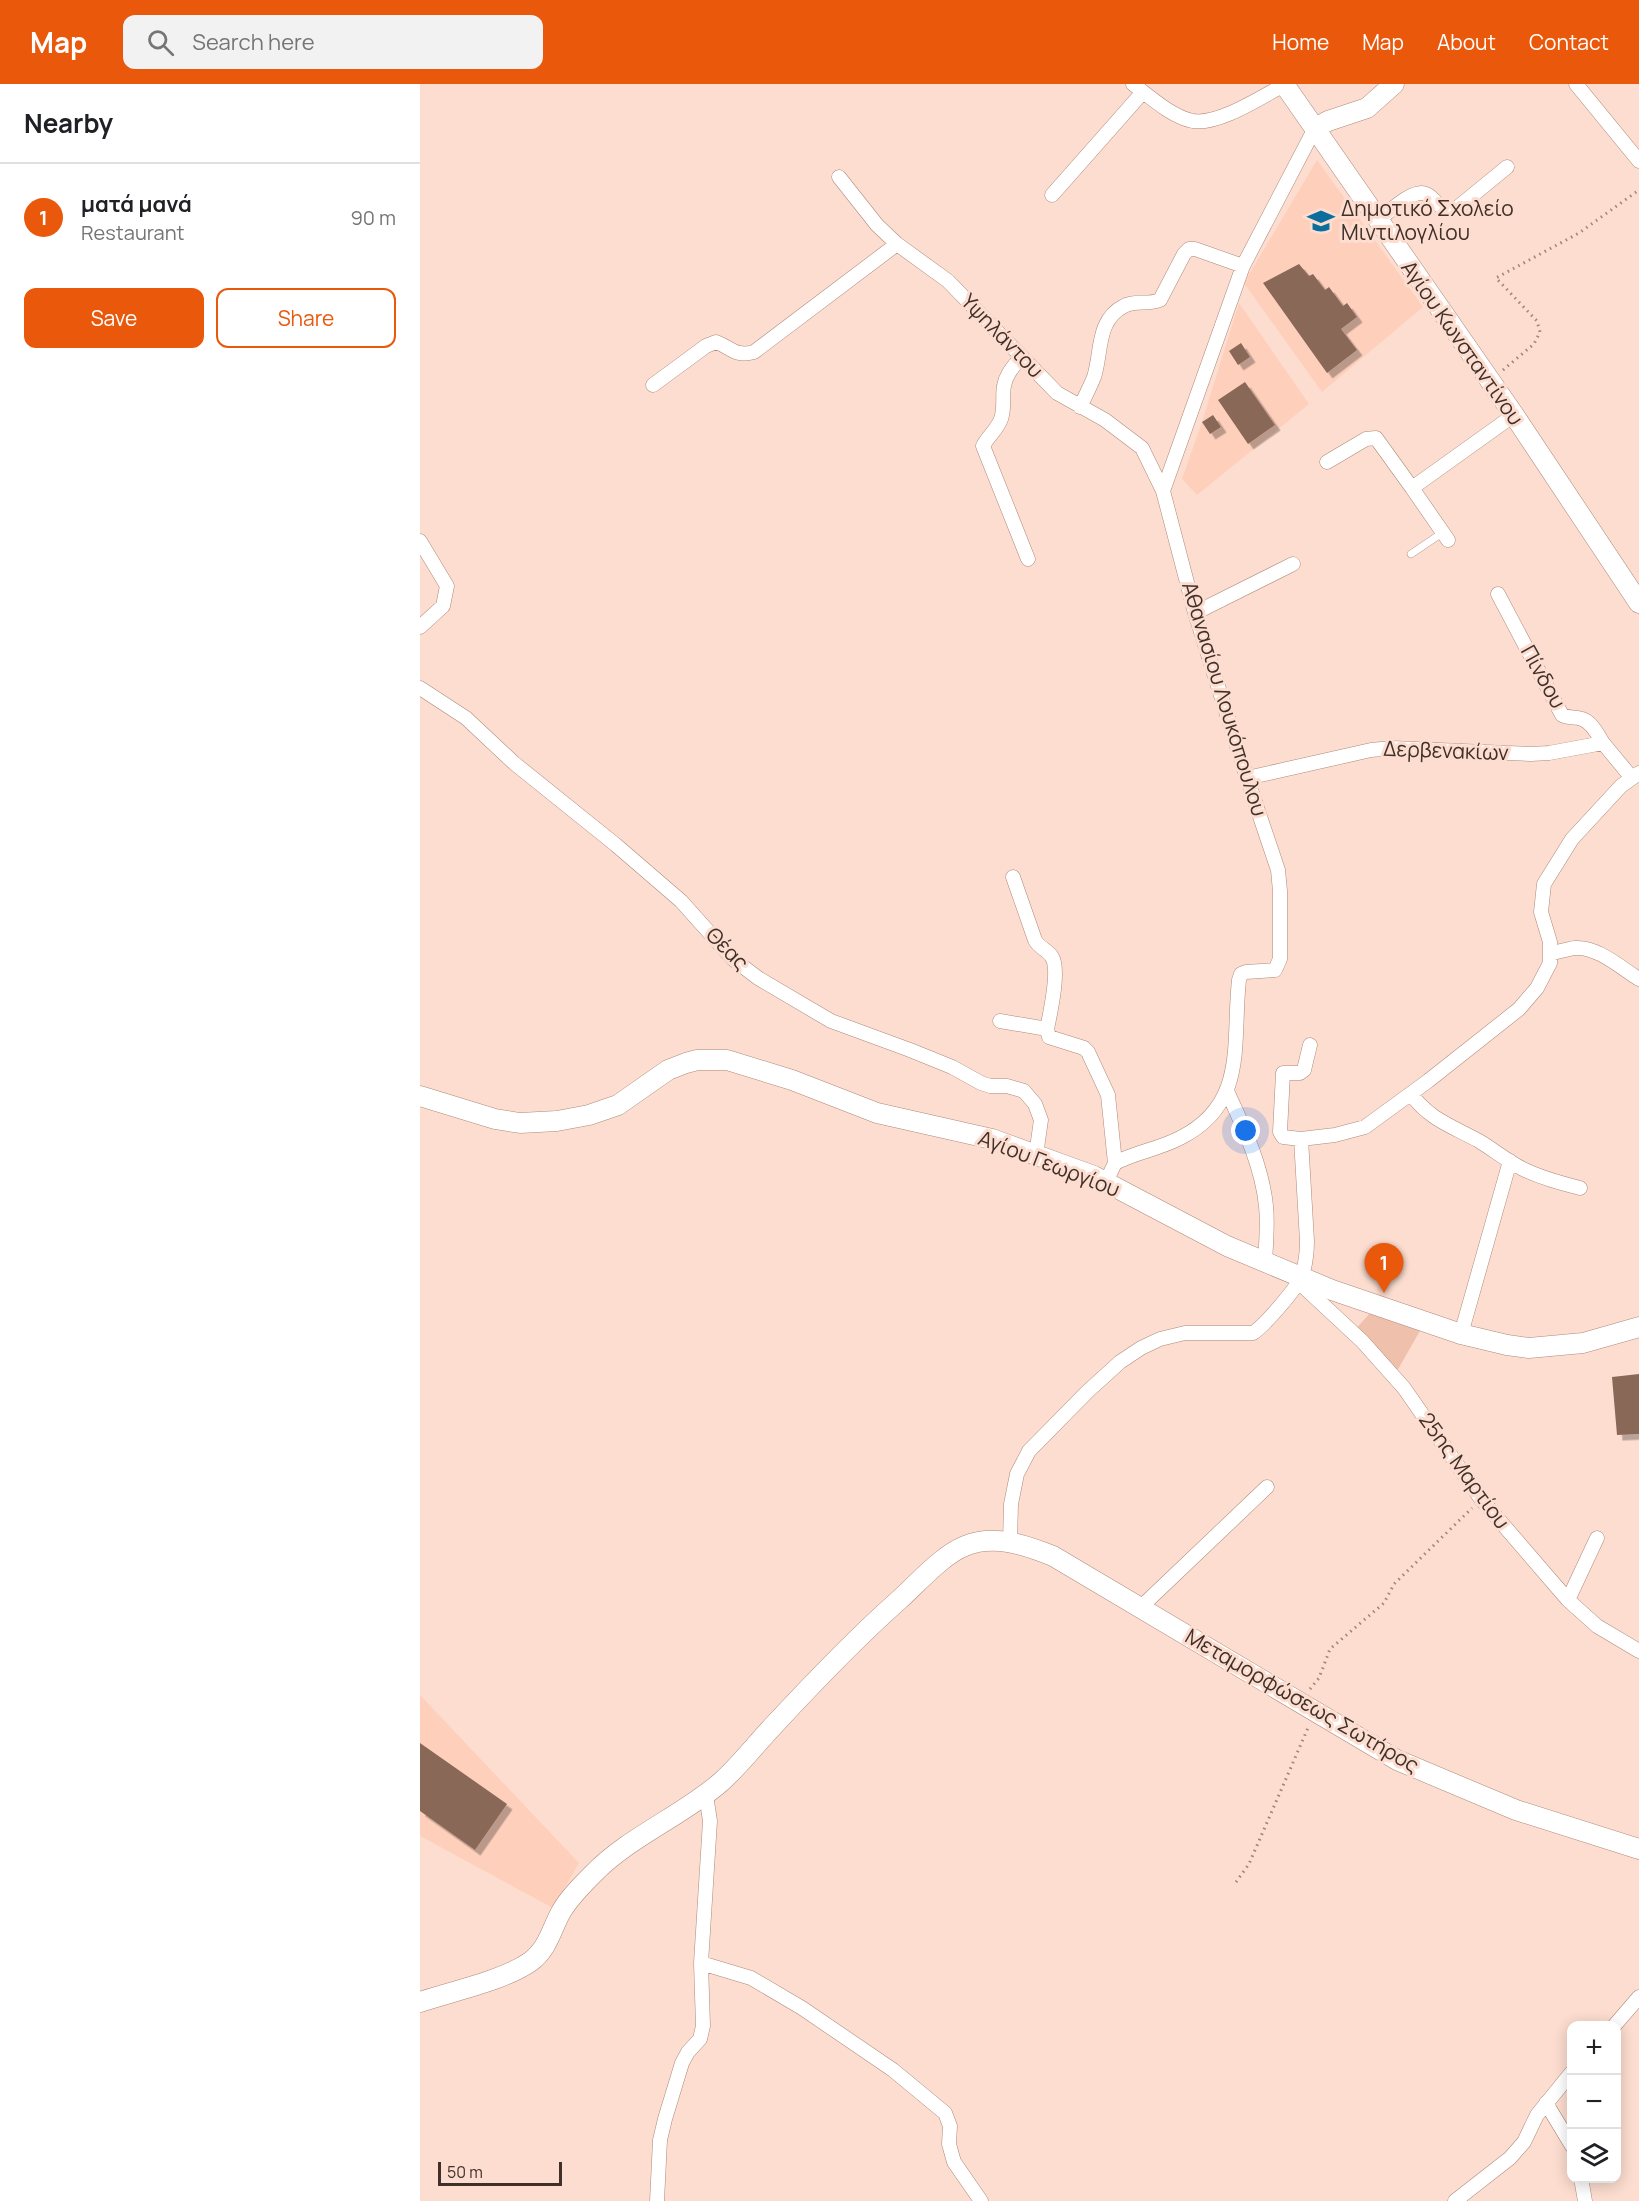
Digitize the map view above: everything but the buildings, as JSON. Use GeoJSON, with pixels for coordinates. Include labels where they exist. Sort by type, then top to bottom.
{"type":"FeatureCollection","features":[{"type":"Feature","properties":{"kind":"street"},"geometry":{"type":"LineString","coordinates":[[1163,491],[1243,266],[1315,128],[1328,121],[1367,108],[1394,84]]}},
{"type":"Feature","properties":{"kind":"street"},"geometry":{"type":"LineString","coordinates":[[1576,84],[1639,161]]}},
{"type":"Feature","properties":{"kind":"street"},"geometry":{"type":"LineString","coordinates":[[1052,195],[1138,88],[1173,112],[1192,121],[1212,120],[1284,85]]}},
{"type":"Feature","properties":{"kind":"street","name":"Αγίου Κωνσταντίνου"},"geometry":{"type":"LineString","coordinates":[[1284,85],[1514,415],[1639,603]]}},
{"type":"Feature","properties":{"kind":"street"},"geometry":{"type":"LineString","coordinates":[[1377,221],[1409,196],[1418,192],[1428,194],[1439,207],[1449,211],[1457,208],[1507,167]]}},
{"type":"Feature","properties":{"kind":"street","name":"Υψηλάντου"},"geometry":{"type":"LineString","coordinates":[[839,177],[878,225],[897,244],[948,281],[1057,393],[1105,420],[1142,448],[1163,491]]}},
{"type":"Feature","properties":{"kind":"street"},"geometry":{"type":"LineString","coordinates":[[652,385],[706,346],[716,342],[726,346],[732,352],[743,355],[754,352],[897,244]]}},
{"type":"Feature","properties":{"kind":"street"},"geometry":{"type":"LineString","coordinates":[[1080,407],[1094,375],[1104,328],[1116,311],[1125,305],[1154,303],[1160,300],[1184,254],[1189,249],[1195,249],[1243,266]]}},
{"type":"Feature","properties":{"kind":"street"},"geometry":{"type":"LineString","coordinates":[[1021,357],[1009,372],[1004,384],[1002,416],[998,428],[987,438],[983,446],[1028,559]]}},
{"type":"Feature","properties":{"kind":"street"},"geometry":{"type":"LineString","coordinates":[[1412,488],[1514,415]]}},
{"type":"Feature","properties":{"kind":"street"},"geometry":{"type":"LineString","coordinates":[[1327,462],[1366,439],[1376,438],[1445,536]]}},
{"type":"Feature","properties":{"kind":"street","name":"Αθανασίου Λουκόπουλου"},"geometry":{"type":"LineString","coordinates":[[1163,491],[1195,613],[1246,778],[1278,870],[1280,959],[1275,970],[1241,974],[1232,1074],[1227,1091]]}},
{"type":"Feature","properties":{"kind":"street"},"geometry":{"type":"LineString","coordinates":[[420,541],[447,586],[443,606],[420,627]]}},
{"type":"Feature","properties":{"kind":"street"},"geometry":{"type":"LineString","coordinates":[[1195,613],[1293,564]]}},
{"type":"Feature","properties":{"kind":"street","name":"Πίνδου"},"geometry":{"type":"LineString","coordinates":[[1498,594],[1562,715],[1569,719],[1582,719],[1591,725],[1603,743]]}},
{"type":"Feature","properties":{"kind":"street","name":"Θέας"},"geometry":{"type":"LineString","coordinates":[[420,688],[466,718],[514,763],[616,845],[681,901],[733,959],[759,978],[831,1021],[952,1067],[981,1083],[990,1086],[1007,1086],[1024,1091],[1035,1104],[1041,1120],[1036,1155]]}},
{"type":"Feature","properties":{"kind":"street"},"geometry":{"type":"LineString","coordinates":[[1310,1045],[1304,1070],[1300,1073],[1282,1073],[1280,1132],[1283,1137],[1300,1139],[1335,1135],[1365,1127],[1519,1009],[1537,988],[1550,963],[1550,942],[1541,912],[1544,884],[1572,839],[1635,776],[1603,743]]}},
{"type":"Feature","properties":{"kind":"street","name":"Δερβενακίων"},"geometry":{"type":"LineString","coordinates":[[1246,778],[1371,750],[1392,748],[1531,754],[1558,752],[1603,743]]}},
{"type":"Feature","properties":{"kind":"street"},"geometry":{"type":"LineString","coordinates":[[1013,877],[1035,940],[1052,957],[1055,969],[1047,1029],[1049,1037],[1084,1048],[1108,1095],[1115,1163],[1106,1182]]}},
{"type":"Feature","properties":{"kind":"street"},"geometry":{"type":"LineString","coordinates":[[1551,953],[1576,948],[1586,949],[1599,954],[1639,979]]}},
{"type":"Feature","properties":{"kind":"street"},"geometry":{"type":"LineString","coordinates":[[1000,1021],[1047,1029]]}},
{"type":"Feature","properties":{"kind":"street","name":"Αγίου Γεωργίου"},"geometry":{"type":"LineString","coordinates":[[420,1096],[495,1119],[520,1123],[557,1121],[589,1115],[618,1104],[668,1070],[686,1063],[696,1060],[727,1060],[792,1080],[877,1113],[992,1139],[1036,1155],[1106,1182],[1217,1241],[1302,1278],[1368,1304],[1461,1334],[1529,1348],[1583,1343],[1639,1327]]}},
{"type":"Feature","properties":{"kind":"street"},"geometry":{"type":"LineString","coordinates":[[1115,1163],[1189,1133],[1208,1118],[1227,1091]]}},
{"type":"Feature","properties":{"kind":"street"},"geometry":{"type":"LineString","coordinates":[[1227,1091],[1245,1130],[1264,1193],[1265,1262]]}},
{"type":"Feature","properties":{"kind":"street"},"geometry":{"type":"LineString","coordinates":[[1411,1094],[1423,1111],[1510,1161],[1548,1180],[1580,1188]]}},
{"type":"Feature","properties":{"kind":"street"},"geometry":{"type":"LineString","coordinates":[[1010,1542],[1011,1504],[1017,1474],[1029,1451],[1120,1362],[1160,1339],[1185,1333],[1253,1333],[1282,1304],[1302,1278],[1307,1256],[1307,1241],[1300,1139]]}},
{"type":"Feature","properties":{"kind":"street"},"geometry":{"type":"LineString","coordinates":[[1461,1334],[1510,1161]]}},
{"type":"Feature","properties":{"kind":"street","name":"25ης Μαρτίου"},"geometry":{"type":"LineString","coordinates":[[1302,1278],[1305,1288],[1362,1341],[1404,1388],[1482,1499],[1568,1600],[1597,1626],[1639,1651]]}},
{"type":"Feature","properties":{"kind":"street"},"geometry":{"type":"LineString","coordinates":[[1141,1607],[1267,1487]]}},
{"type":"Feature","properties":{"kind":"street"},"geometry":{"type":"LineString","coordinates":[[1568,1600],[1597,1538]]}},
{"type":"Feature","properties":{"kind":"street","name":"Μεταμορφώσεως Σωτήρος"},"geometry":{"type":"LineString","coordinates":[[420,2002],[503,1975],[532,1960],[543,1950],[550,1939],[561,1912],[595,1872],[641,1836],[706,1795],[851,1646],[950,1554],[978,1542],[1010,1542],[1033,1547],[1053,1556],[1397,1760],[1516,1810],[1639,1849]]}},
{"type":"Feature","properties":{"kind":"street"},"geometry":{"type":"LineString","coordinates":[[657,2201],[660,2140],[665,2119],[682,2063],[700,2039],[703,2026],[702,1964],[710,1821],[706,1795]]}},
{"type":"Feature","properties":{"kind":"street"},"geometry":{"type":"LineString","coordinates":[[702,1964],[751,1978],[802,2008],[893,2070],[945,2113],[950,2126],[949,2144],[954,2162],[981,2201]]}},
{"type":"Feature","properties":{"kind":"street"},"geometry":{"type":"LineString","coordinates":[[1618,2021],[1639,1997]]}},
{"type":"Feature","properties":{"kind":"street"},"geometry":{"type":"LineString","coordinates":[[1455,2201],[1510,2158],[1524,2142],[1537,2115],[1569,2075]]}},
{"type":"Feature","properties":{"kind":"street"},"geometry":{"type":"LineString","coordinates":[[1546,2103],[1567,2138]]}},
{"type":"Feature","properties":{"kind":"street"},"geometry":{"type":"LineString","coordinates":[[1582,2183],[1585,2201]]}},
{"type":"Feature","properties":{"kind":"lane"},"geometry":{"type":"LineString","coordinates":[[1411,554],[1445,536]]}},
{"type":"Feature","properties":{"kind":"path"},"geometry":{"type":"LineString","coordinates":[[1489,381],[1534,344],[1540,332],[1537,321],[1496,278],[1580,233],[1639,190]]}},
{"type":"Feature","properties":{"kind":"path"},"geometry":{"type":"LineString","coordinates":[[1236,1882],[1249,1864],[1330,1649],[1384,1603],[1394,1584],[1482,1499]]}},
{"type":"Feature","properties":{"kind":"shaded area","name":"Δημοτικό Σχολείο Μιντιλογλίου"},"geometry":{"type":"Polygon","coordinates":[[[1317,160],[1423,307],[1322,392],[1244,283],[1317,160]]]}},
{"type":"Feature","properties":{"kind":"shaded area"},"geometry":{"type":"Polygon","coordinates":[[[1239,303],[1309,404],[1197,495],[1182,479],[1239,303]]]}},
{"type":"Feature","properties":{"kind":"shaded area"},"geometry":{"type":"Polygon","coordinates":[[[1371,1312],[1421,1329],[1397,1371],[1355,1330],[1371,1312]]]}},
{"type":"Feature","properties":{"kind":"shaded area"},"geometry":{"type":"Polygon","coordinates":[[[420,1695],[579,1863],[553,1908],[420,1836],[420,1695]]]}},
{"type":"Feature","properties":{"kind":"place","name":"Δημοτικό Σχολείο Μιντιλογλίου"},"geometry":{"type":"Point","coordinates":[1321,221]}},
{"type":"Feature","properties":{"kind":"place","name":"ματά μανά"},"geometry":{"type":"Point","coordinates":[1384,1293]}}]}
